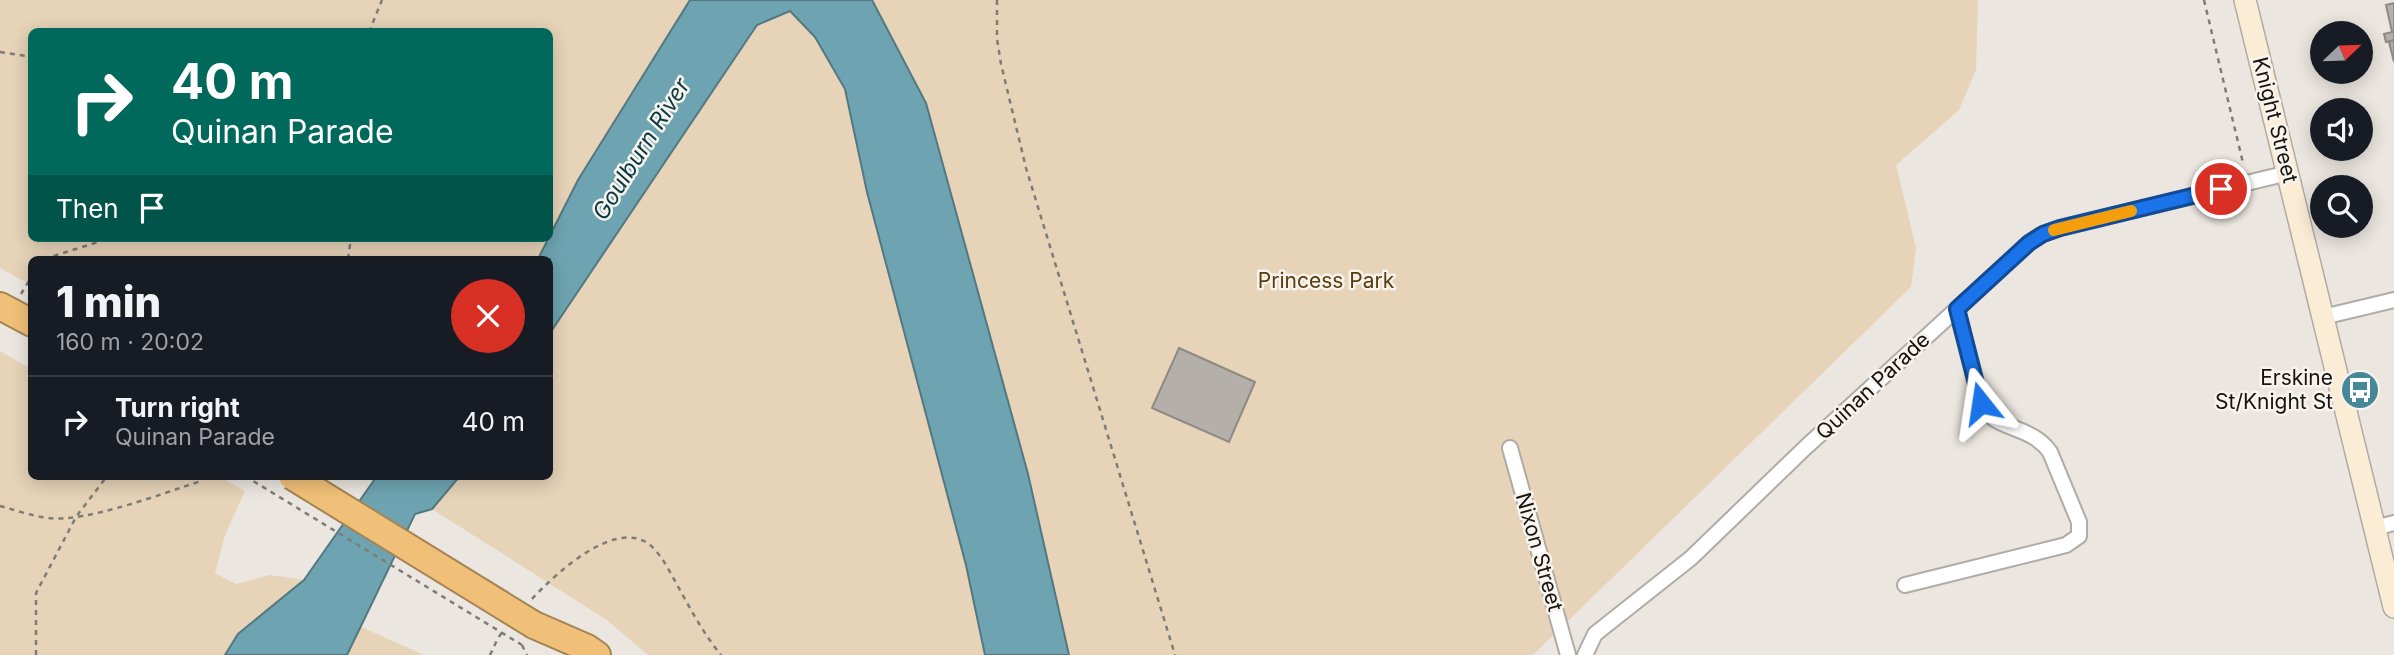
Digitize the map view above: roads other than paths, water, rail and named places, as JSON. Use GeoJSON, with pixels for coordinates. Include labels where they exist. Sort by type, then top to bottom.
{"type":"FeatureCollection","features":[{"type":"Feature","properties":{"kind":"highway"},"geometry":{"type":"LineString","coordinates":[[0,306],[28,321]]}},
{"type":"Feature","properties":{"kind":"highway"},"geometry":{"type":"LineString","coordinates":[[298,480],[570,655]]}},
{"type":"Feature","properties":{"kind":"highway"},"geometry":{"type":"LineString","coordinates":[[526,626],[587,648],[597,655]]}},
{"type":"Feature","properties":{"kind":"street","name":"Knight Street"},"geometry":{"type":"LineString","coordinates":[[2245,0],[2323,317],[2384,526],[2394,607]]}},
{"type":"Feature","properties":{"kind":"street","name":"Quinan Parade"},"geometry":{"type":"LineString","coordinates":[[1585,655],[1595,634],[1691,558],[1807,447],[2029,243],[2060,228],[2288,173]]}},
{"type":"Feature","properties":{"kind":"street"},"geometry":{"type":"LineString","coordinates":[[2323,317],[2394,300]]}},
{"type":"Feature","properties":{"kind":"street"},"geometry":{"type":"LineString","coordinates":[[1905,584],[2066,545],[2079,536],[2079,522],[2050,452],[2043,442],[1986,414],[1957,309]]}},
{"type":"Feature","properties":{"kind":"street","name":"Nixon Street"},"geometry":{"type":"LineString","coordinates":[[1510,448],[1568,655]]}},
{"type":"Feature","properties":{"kind":"water","name":"Goulburn River"},"geometry":{"type":"Polygon","coordinates":[[[690,0],[872,0],[926,103],[1028,474],[1069,655],[985,655],[966,565],[867,192],[845,89],[815,37],[790,11],[757,25],[553,329],[553,256],[540,256],[547,242],[553,242],[553,229],[578,180],[690,0]]]}},
{"type":"Feature","properties":{"kind":"water"},"geometry":{"type":"Polygon","coordinates":[[[374,480],[457,480],[432,509],[415,514],[347,655],[225,655],[238,634],[304,580],[374,480]]]}},
{"type":"Feature","properties":{"kind":"place","name":"Erskine St/Knight St"},"geometry":{"type":"Point","coordinates":[2360,390]}},
{"type":"Feature","properties":{"kind":"park label","name":"Princess Park"},"geometry":{"type":"Point","coordinates":[1326,281]}}]}
